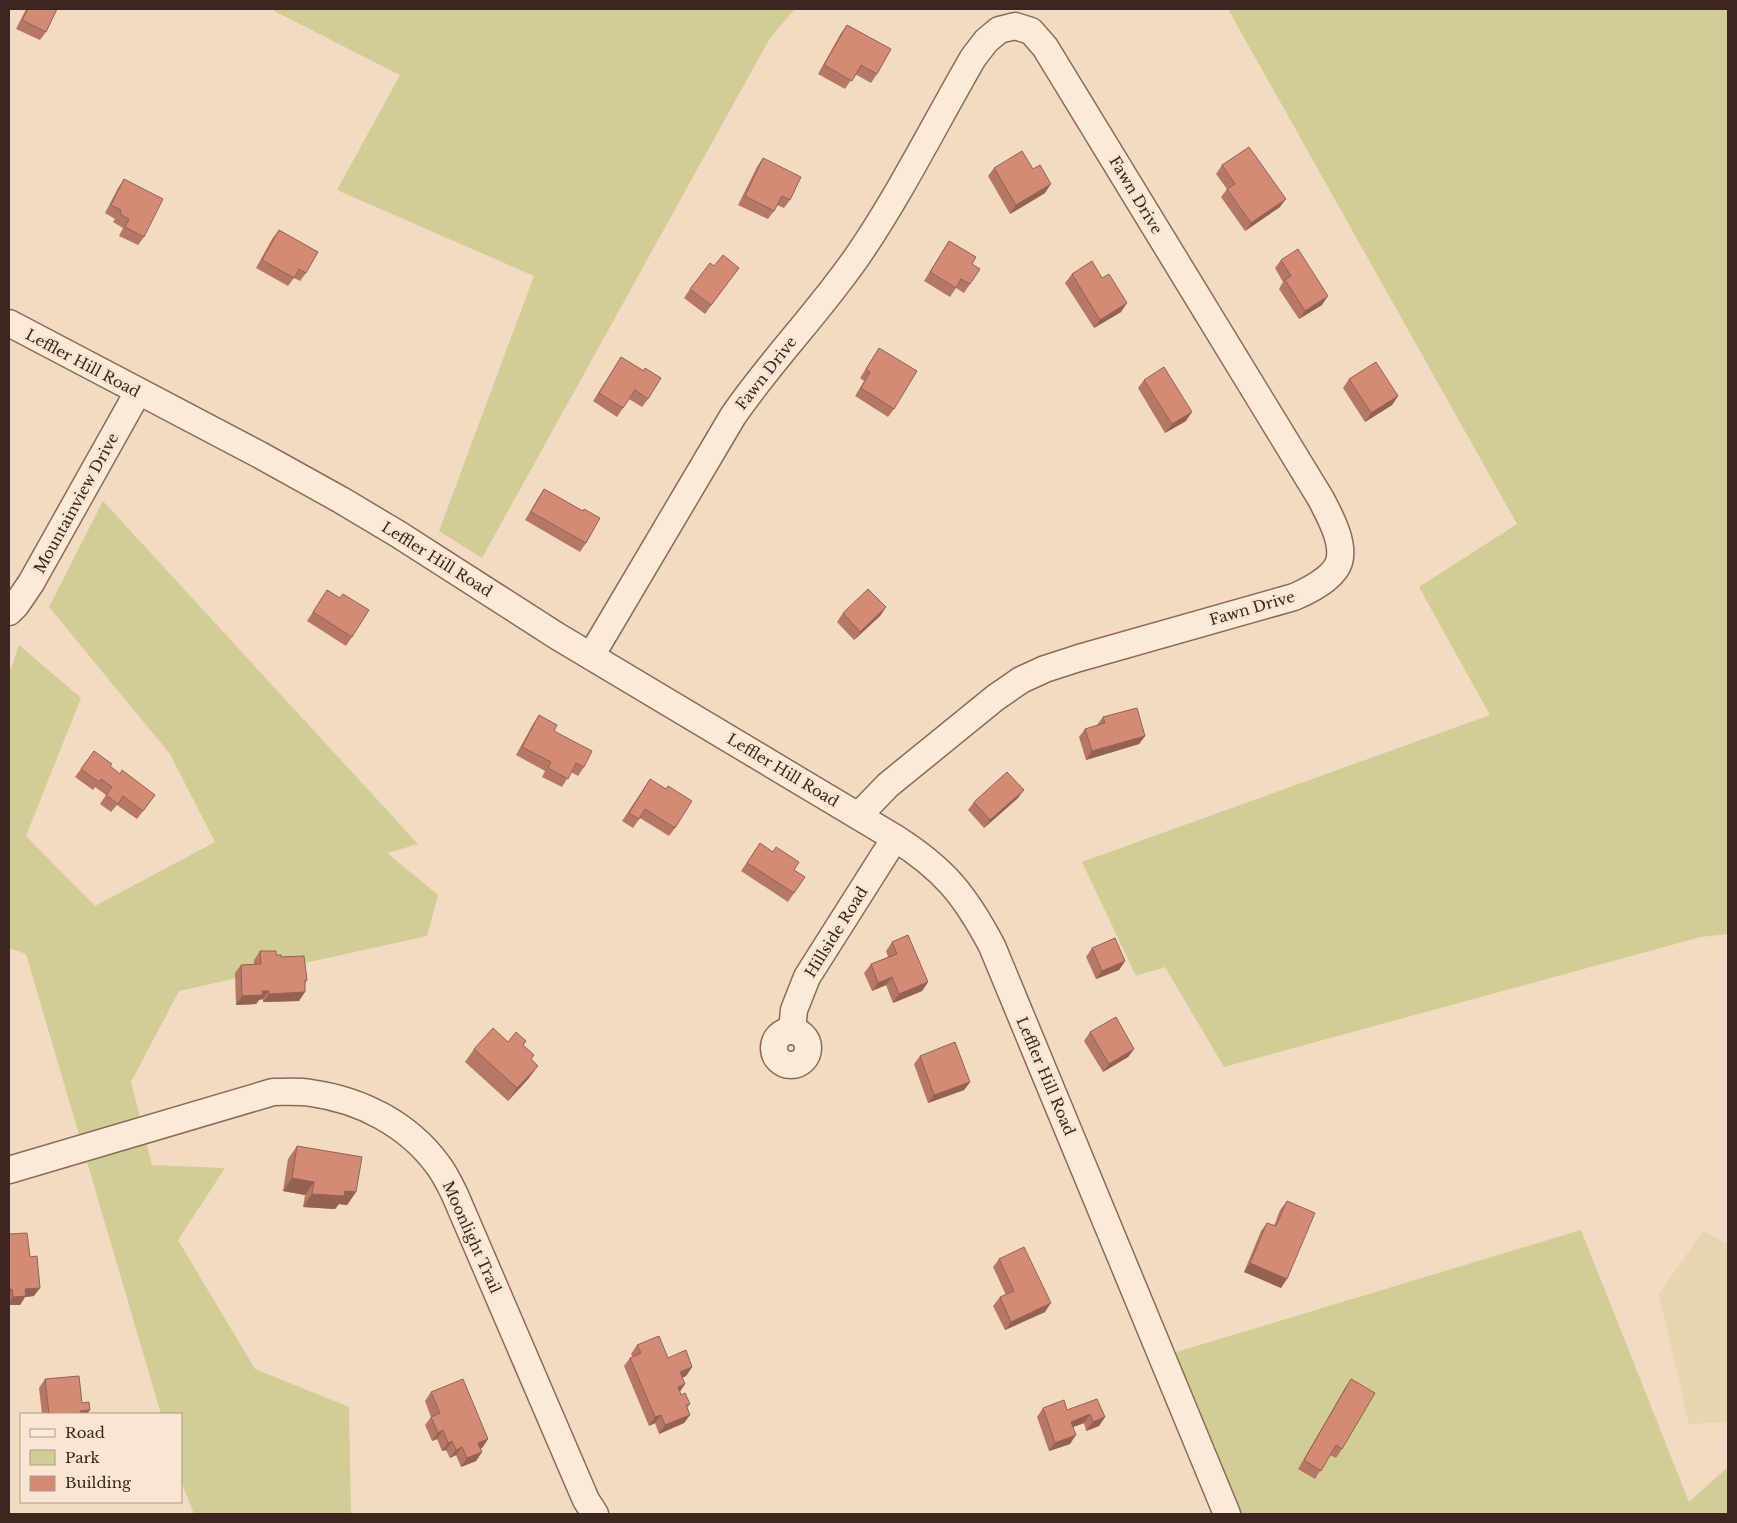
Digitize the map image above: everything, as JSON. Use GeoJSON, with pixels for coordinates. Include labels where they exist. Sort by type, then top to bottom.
{"type":"FeatureCollection","features":[{"type":"Feature","properties":{"kind":"street","name":"Fawn Drive"},"geometry":{"type":"LineString","coordinates":[[590,656],[733,416],[754,386],[829,294],[860,252],[890,205],[973,58],[986,40],[999,30],[1015,26],[1031,31],[1045,47],[1321,498],[1333,523],[1340,544],[1339,562],[1329,575],[1318,584],[1294,597],[1045,668],[1021,680],[995,698],[888,785],[859,815]]}},
{"type":"Feature","properties":{"kind":"street","name":"Leffler Hill Road"},"geometry":{"type":"LineString","coordinates":[[9,323],[260,455],[341,500],[590,656],[859,815],[918,852],[940,870],[960,892],[977,917],[992,946],[1227,1514]]}},
{"type":"Feature","properties":{"kind":"street","name":"Mountainview Drive"},"geometry":{"type":"LineString","coordinates":[[9,612],[31,583],[138,392]]}},
{"type":"Feature","properties":{"kind":"street","name":"Hillside Road"},"geometry":{"type":"LineString","coordinates":[[792,1031],[794,1010],[807,977],[895,838]]}},
{"type":"Feature","properties":{"kind":"street","name":"Moonlight Trail"},"geometry":{"type":"LineString","coordinates":[[9,1170],[273,1092],[310,1093],[341,1098],[372,1110],[397,1124],[421,1144],[439,1166],[456,1195],[586,1500],[594,1514]]}},
{"type":"Feature","properties":{"kind":"shaded area"},"geometry":{"type":"Polygon","coordinates":[[[1703,1231],[1728,1244],[1728,1422],[1689,1424],[1659,1294],[1703,1231]]]}},
{"type":"Feature","properties":{"kind":"green space"},"geometry":{"type":"Polygon","coordinates":[[[275,9],[795,9],[770,38],[482,558],[439,531],[534,276],[337,190],[400,75],[274,11],[275,9]]]}},
{"type":"Feature","properties":{"kind":"green space"},"geometry":{"type":"Polygon","coordinates":[[[1228,9],[1728,9],[1728,934],[1701,937],[1224,1067],[1165,967],[1136,976],[1082,862],[1490,715],[1419,587],[1517,524],[1228,9]]]}},
{"type":"Feature","properties":{"kind":"green space"},"geometry":{"type":"Polygon","coordinates":[[[103,501],[418,844],[387,853],[438,895],[427,936],[179,991],[131,1082],[152,1165],[225,1168],[178,1240],[255,1369],[349,1407],[351,1514],[194,1514],[182,1484],[182,1413],[161,1413],[26,954],[9,948],[9,674],[19,645],[81,698],[26,836],[95,906],[215,842],[170,754],[49,607],[103,501]]]}},
{"type":"Feature","properties":{"kind":"green space"},"geometry":{"type":"Polygon","coordinates":[[[1581,1230],[1689,1502],[1728,1467],[1728,1514],[1227,1514],[1163,1356],[1581,1230]]]}},
{"type":"Feature","properties":{"kind":"building"},"geometry":{"type":"Polygon","coordinates":[[[28,9],[57,9],[46,32],[22,20],[28,9]]]}},
{"type":"Feature","properties":{"kind":"building"},"geometry":{"type":"Polygon","coordinates":[[[847,25],[891,49],[877,74],[861,65],[852,81],[824,65],[847,25]]]}},
{"type":"Feature","properties":{"kind":"building"},"geometry":{"type":"Polygon","coordinates":[[[1249,147],[1286,199],[1251,223],[1227,189],[1235,184],[1222,165],[1249,147]]]}},
{"type":"Feature","properties":{"kind":"building"},"geometry":{"type":"Polygon","coordinates":[[[1022,151],[1033,169],[1040,165],[1051,184],[1016,205],[994,168],[1022,151]]]}},
{"type":"Feature","properties":{"kind":"building"},"geometry":{"type":"Polygon","coordinates":[[[763,158],[801,177],[790,200],[782,196],[774,211],[745,196],[763,158]]]}},
{"type":"Feature","properties":{"kind":"building"},"geometry":{"type":"Polygon","coordinates":[[[124,179],[163,199],[144,237],[125,227],[129,219],[120,214],[121,210],[111,205],[124,179]]]}},
{"type":"Feature","properties":{"kind":"building"},"geometry":{"type":"Polygon","coordinates":[[[279,230],[318,252],[306,273],[299,269],[294,278],[262,260],[279,230]]]}},
{"type":"Feature","properties":{"kind":"building"},"geometry":{"type":"Polygon","coordinates":[[[949,241],[976,257],[972,264],[980,269],[970,284],[961,279],[956,288],[930,272],[949,241]]]}},
{"type":"Feature","properties":{"kind":"building"},"geometry":{"type":"Polygon","coordinates":[[[1298,249],[1328,296],[1305,311],[1285,280],[1291,276],[1281,260],[1298,249]]]}},
{"type":"Feature","properties":{"kind":"building"},"geometry":{"type":"Polygon","coordinates":[[[723,255],[739,268],[711,305],[690,289],[710,263],[714,266],[723,255]]]}},
{"type":"Feature","properties":{"kind":"building"},"geometry":{"type":"Polygon","coordinates":[[[1092,261],[1102,278],[1109,274],[1127,303],[1100,320],[1072,274],[1092,261]]]}},
{"type":"Feature","properties":{"kind":"building"},"geometry":{"type":"Polygon","coordinates":[[[879,348],[917,371],[894,409],[861,388],[870,372],[866,369],[879,348]]]}},
{"type":"Feature","properties":{"kind":"building"},"geometry":{"type":"Polygon","coordinates":[[[621,357],[644,371],[645,368],[661,378],[648,399],[635,390],[623,408],[599,393],[621,357]]]}},
{"type":"Feature","properties":{"kind":"building"},"geometry":{"type":"Polygon","coordinates":[[[1376,362],[1398,396],[1371,413],[1349,379],[1376,362]]]}},
{"type":"Feature","properties":{"kind":"building"},"geometry":{"type":"Polygon","coordinates":[[[1164,367],[1192,412],[1172,424],[1144,380],[1164,367]]]}},
{"type":"Feature","properties":{"kind":"building"},"geometry":{"type":"Polygon","coordinates":[[[544,489],[583,511],[584,509],[600,518],[586,543],[531,512],[544,489]]]}},
{"type":"Feature","properties":{"kind":"building"},"geometry":{"type":"Polygon","coordinates":[[[868,589],[886,607],[860,632],[843,613],[868,589]]]}},
{"type":"Feature","properties":{"kind":"building"},"geometry":{"type":"Polygon","coordinates":[[[327,590],[340,598],[343,594],[369,610],[352,637],[313,612],[327,590]]]}},
{"type":"Feature","properties":{"kind":"building"},"geometry":{"type":"Polygon","coordinates":[[[1137,708],[1145,736],[1092,751],[1085,729],[1105,723],[1103,717],[1137,708]]]}},
{"type":"Feature","properties":{"kind":"building"},"geometry":{"type":"Polygon","coordinates":[[[539,715],[557,725],[554,731],[592,751],[584,767],[576,763],[568,779],[548,768],[551,762],[522,747],[539,715]]]}},
{"type":"Feature","properties":{"kind":"building"},"geometry":{"type":"Polygon","coordinates":[[[94,751],[112,764],[110,766],[120,774],[122,770],[155,795],[143,811],[123,796],[118,804],[106,795],[112,787],[101,779],[99,782],[81,769],[94,751]]]}},
{"type":"Feature","properties":{"kind":"building"},"geometry":{"type":"Polygon","coordinates":[[[1007,772],[1024,790],[990,820],[974,802],[1007,772]]]}},
{"type":"Feature","properties":{"kind":"building"},"geometry":{"type":"Polygon","coordinates":[[[650,779],[666,789],[668,786],[692,801],[675,828],[645,809],[639,819],[629,813],[650,779]]]}},
{"type":"Feature","properties":{"kind":"building"},"geometry":{"type":"Polygon","coordinates":[[[760,843],[773,852],[776,847],[799,862],[794,870],[805,877],[794,893],[747,863],[760,843]]]}},
{"type":"Feature","properties":{"kind":"building"},"geometry":{"type":"Polygon","coordinates":[[[908,935],[928,982],[899,994],[892,977],[878,983],[871,964],[897,954],[892,942],[908,935]]]}},
{"type":"Feature","properties":{"kind":"building"},"geometry":{"type":"Polygon","coordinates":[[[1115,938],[1125,961],[1102,971],[1092,948],[1115,938]]]}},
{"type":"Feature","properties":{"kind":"building"},"geometry":{"type":"Polygon","coordinates":[[[260,951],[276,951],[276,955],[281,955],[281,957],[304,956],[307,980],[305,980],[305,992],[269,994],[269,991],[262,991],[263,995],[242,996],[241,965],[261,964],[260,951]]]}},
{"type":"Feature","properties":{"kind":"building"},"geometry":{"type":"Polygon","coordinates":[[[1116,1017],[1134,1049],[1109,1064],[1090,1032],[1116,1017]]]}},
{"type":"Feature","properties":{"kind":"building"},"geometry":{"type":"Polygon","coordinates":[[[493,1028],[508,1042],[516,1032],[526,1041],[523,1045],[534,1055],[531,1059],[538,1066],[517,1088],[474,1049],[493,1028]]]}},
{"type":"Feature","properties":{"kind":"building"},"geometry":{"type":"Polygon","coordinates":[[[955,1042],[970,1082],[934,1095],[920,1056],[955,1042]]]}},
{"type":"Feature","properties":{"kind":"building"},"geometry":{"type":"Polygon","coordinates":[[[297,1146],[362,1157],[356,1192],[345,1191],[344,1196],[312,1194],[314,1182],[292,1178],[297,1146]]]}},
{"type":"Feature","properties":{"kind":"building"},"geometry":{"type":"Polygon","coordinates":[[[1287,1201],[1315,1213],[1287,1279],[1250,1263],[1267,1223],[1276,1226],[1287,1201]]]}},
{"type":"Feature","properties":{"kind":"building"},"geometry":{"type":"Polygon","coordinates":[[[27,1233],[30,1257],[37,1256],[40,1288],[25,1289],[26,1296],[13,1297],[12,1289],[9,1290],[9,1234],[27,1233]]]}},
{"type":"Feature","properties":{"kind":"building"},"geometry":{"type":"Polygon","coordinates":[[[1024,1247],[1051,1303],[1011,1322],[1000,1297],[1014,1291],[999,1259],[1024,1247]]]}},
{"type":"Feature","properties":{"kind":"building"},"geometry":{"type":"Polygon","coordinates":[[[659,1336],[668,1358],[686,1350],[692,1367],[680,1372],[685,1384],[678,1387],[681,1395],[685,1393],[690,1404],[686,1405],[690,1415],[665,1425],[661,1415],[655,1417],[630,1358],[641,1353],[637,1345],[659,1336]]]}},
{"type":"Feature","properties":{"kind":"building"},"geometry":{"type":"Polygon","coordinates":[[[79,1376],[82,1403],[89,1402],[90,1410],[80,1411],[81,1413],[49,1413],[45,1379],[79,1376]]]}},
{"type":"Feature","properties":{"kind":"building"},"geometry":{"type":"Polygon","coordinates":[[[463,1379],[488,1439],[478,1443],[482,1452],[467,1458],[462,1447],[456,1450],[452,1441],[448,1443],[443,1430],[438,1433],[431,1417],[440,1413],[431,1392],[463,1379]]]}},
{"type":"Feature","properties":{"kind":"building"},"geometry":{"type":"Polygon","coordinates":[[[1351,1379],[1375,1393],[1342,1449],[1336,1445],[1321,1471],[1304,1460],[1351,1379]]]}},
{"type":"Feature","properties":{"kind":"building"},"geometry":{"type":"Polygon","coordinates":[[[1097,1399],[1105,1417],[1093,1422],[1090,1414],[1071,1422],[1076,1435],[1055,1443],[1043,1408],[1064,1400],[1067,1410],[1097,1399]]]}}]}
